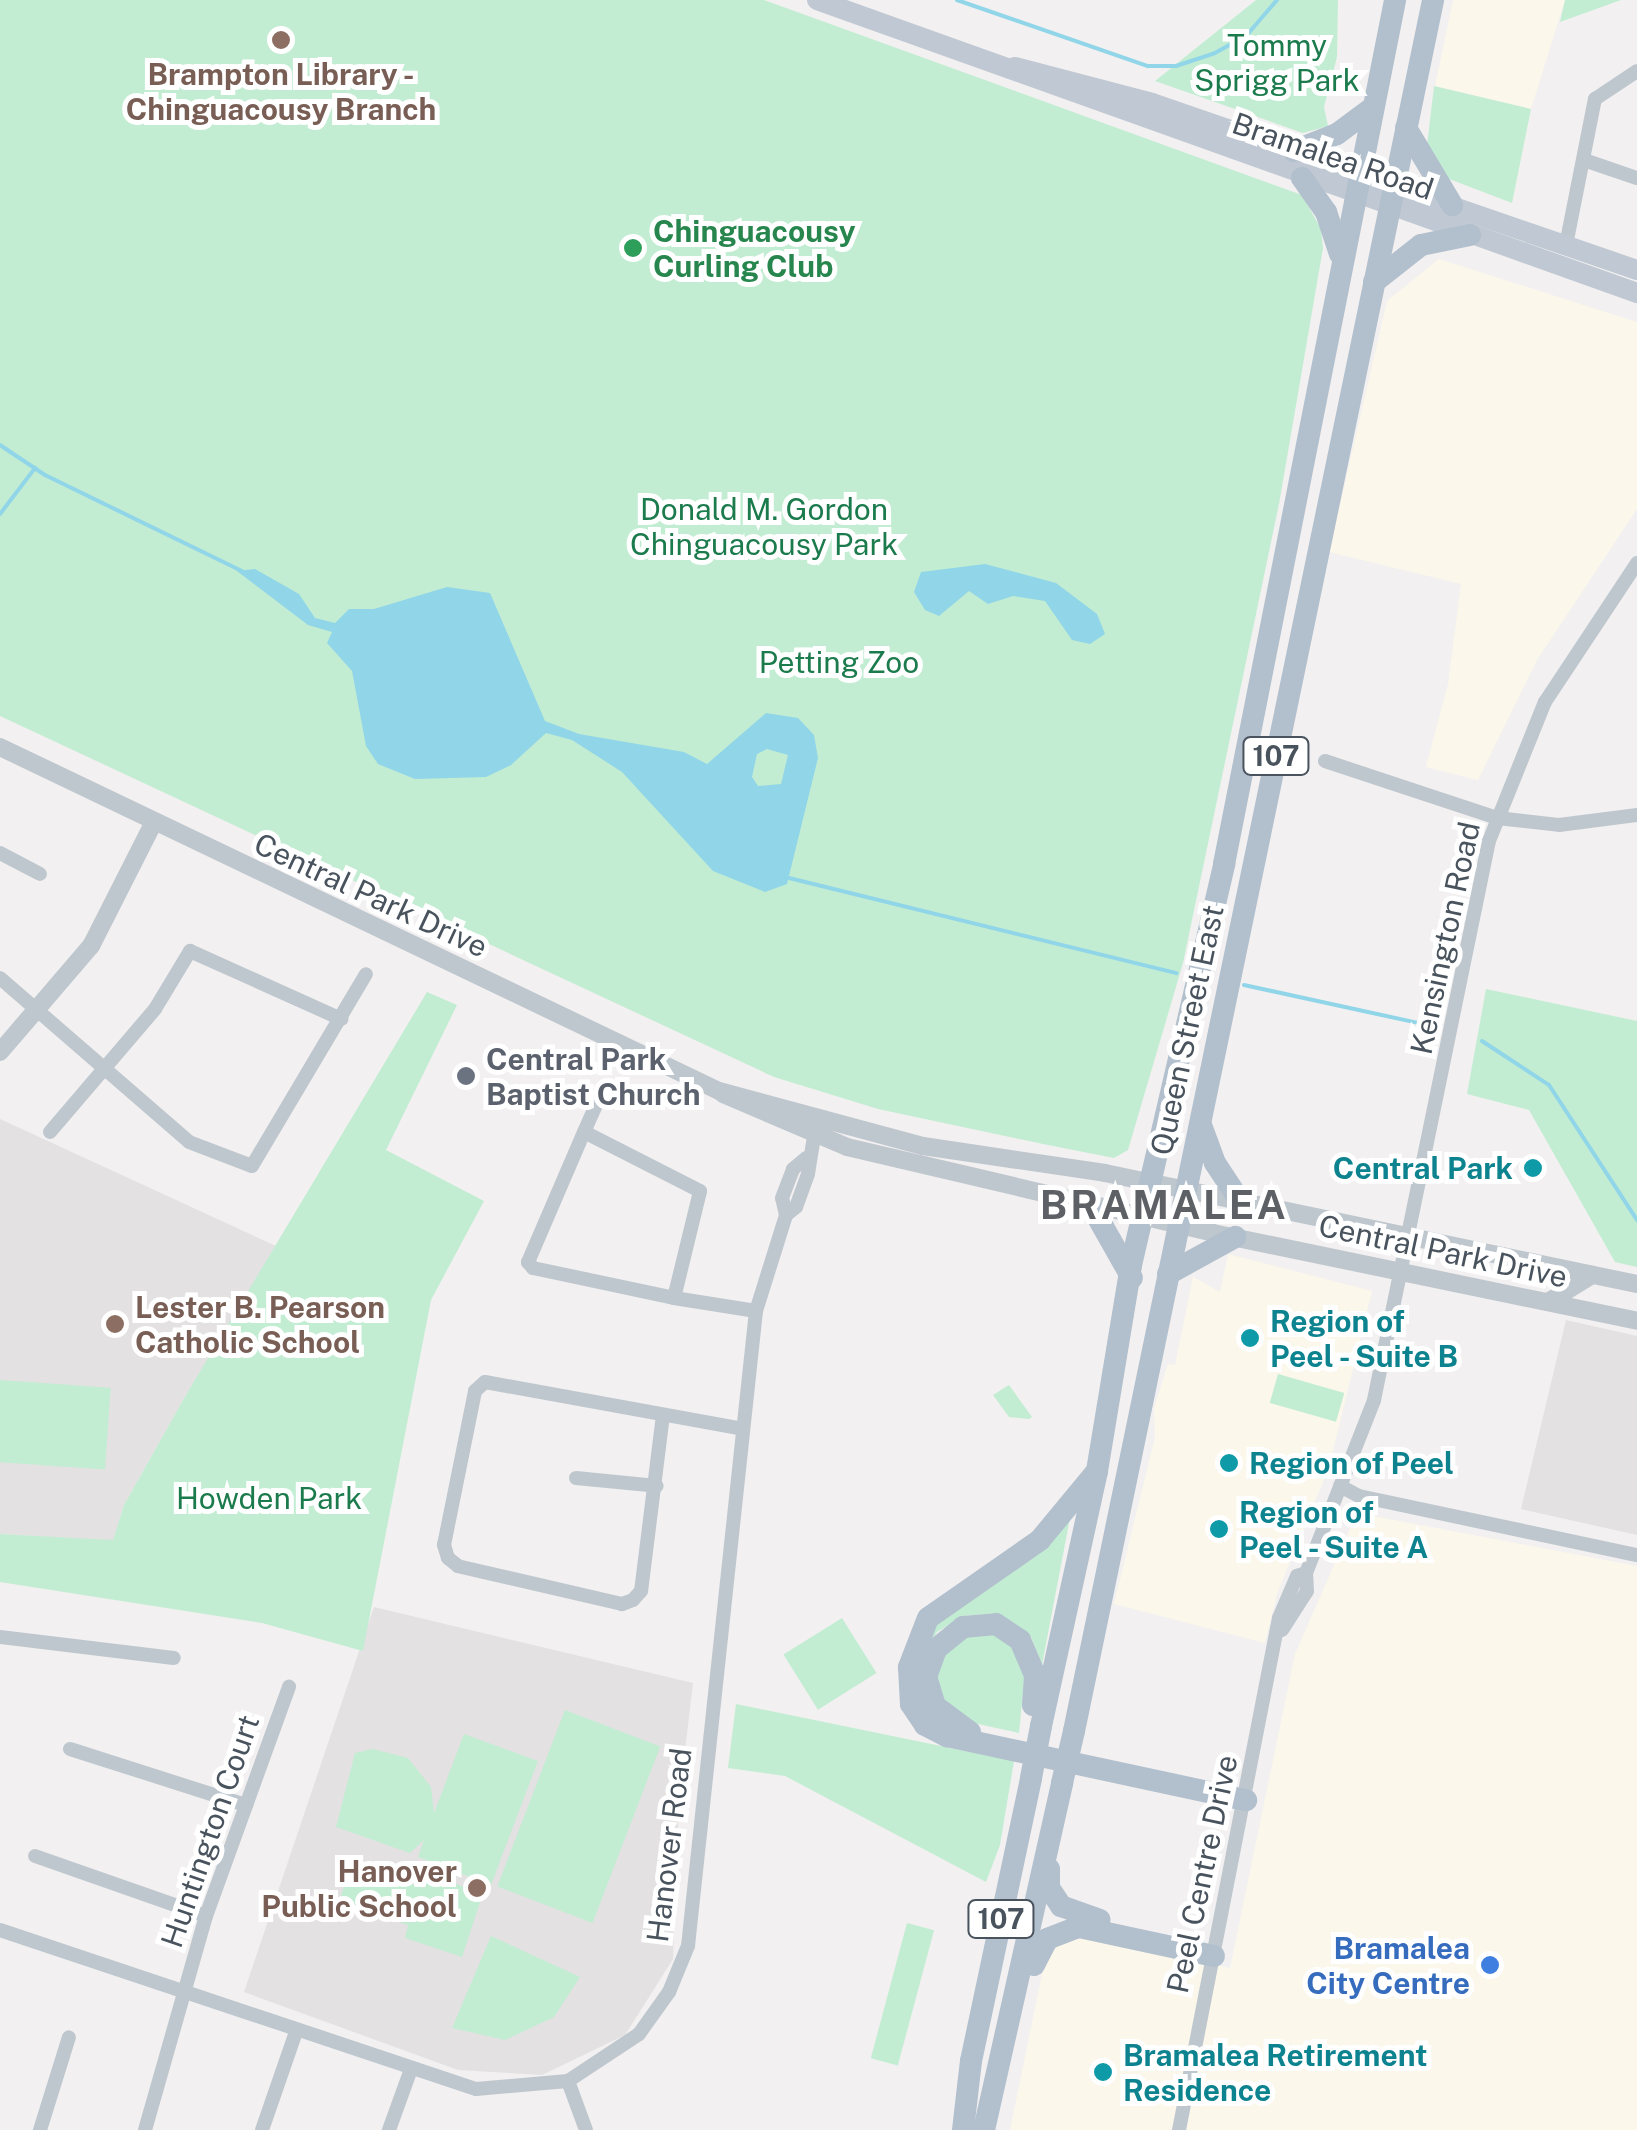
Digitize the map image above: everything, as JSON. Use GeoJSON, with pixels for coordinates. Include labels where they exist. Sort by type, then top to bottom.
{"type":"FeatureCollection","features":[{"type":"Feature","properties":{"kind":"main road","name":"Bramalea Road"},"geometry":{"type":"LineString","coordinates":[[817,0],[1013,67],[1034,81],[1302,178],[1356,184]]}},
{"type":"Feature","properties":{"kind":"main road","name":"Queen Street East"},"geometry":{"type":"LineString","coordinates":[[963,2130],[971,2061],[1096,1471],[1142,1215],[1224,864],[1394,0]]}},
{"type":"Feature","properties":{"kind":"main road","name":"Queen Street East"},"geometry":{"type":"LineString","coordinates":[[984,2130],[1002,2072],[1056,1816],[1175,1224],[1201,1125],[1433,0]]}},
{"type":"Feature","properties":{"kind":"main road","name":"Bramalea Road"},"geometry":{"type":"LineString","coordinates":[[1013,67],[1038,68],[1294,152],[1470,235],[1637,293]]}},
{"type":"Feature","properties":{"kind":"main road"},"geometry":{"type":"LineString","coordinates":[[1294,152],[1337,134],[1372,108]]}},
{"type":"Feature","properties":{"kind":"main road"},"geometry":{"type":"LineString","coordinates":[[1406,128],[1452,205]]}},
{"type":"Feature","properties":{"kind":"main road"},"geometry":{"type":"LineString","coordinates":[[1302,178],[1326,212],[1341,256]]}},
{"type":"Feature","properties":{"kind":"main road","name":"Bramalea Road"},"geometry":{"type":"LineString","coordinates":[[1392,196],[1452,205],[1637,270]]}},
{"type":"Feature","properties":{"kind":"main road"},"geometry":{"type":"LineString","coordinates":[[1374,282],[1421,245],[1470,235]]}},
{"type":"Feature","properties":{"kind":"main road"},"geometry":{"type":"LineString","coordinates":[[1201,1125],[1215,1163],[1244,1207]]}},
{"type":"Feature","properties":{"kind":"main road"},"geometry":{"type":"LineString","coordinates":[[1088,1202],[1132,1278]]}},
{"type":"Feature","properties":{"kind":"main road"},"geometry":{"type":"LineString","coordinates":[[1168,1274],[1235,1237]]}},
{"type":"Feature","properties":{"kind":"main road"},"geometry":{"type":"LineString","coordinates":[[1096,1471],[1040,1540],[928,1618],[908,1666],[912,1704],[925,1725],[947,1736],[1247,1795]]}},
{"type":"Feature","properties":{"kind":"main road"},"geometry":{"type":"LineString","coordinates":[[1041,1726],[1032,1712],[1033,1663],[1008,1630],[971,1624],[936,1648],[927,1668],[929,1695],[963,1730],[1247,1795]]}},
{"type":"Feature","properties":{"kind":"main road"},"geometry":{"type":"LineString","coordinates":[[1056,1816],[1047,1878],[1061,1906],[1215,1950]]}},
{"type":"Feature","properties":{"kind":"main road"},"geometry":{"type":"LineString","coordinates":[[1002,2072],[1017,2052],[1038,1951],[1052,1936],[1078,1927],[1215,1950]]}},
{"type":"Feature","properties":{"kind":"street"},"geometry":{"type":"LineString","coordinates":[[1566,245],[1596,99],[1637,70]]}},
{"type":"Feature","properties":{"kind":"street"},"geometry":{"type":"LineString","coordinates":[[1584,160],[1637,178]]}},
{"type":"Feature","properties":{"kind":"street","name":"Kensington Road"},"geometry":{"type":"LineString","coordinates":[[1402,1270],[1497,818],[1545,702],[1637,563]]}},
{"type":"Feature","properties":{"kind":"street","name":"Central Park Drive"},"geometry":{"type":"LineString","coordinates":[[0,747],[719,1090],[815,1126],[1175,1224],[1637,1321]]}},
{"type":"Feature","properties":{"kind":"street"},"geometry":{"type":"LineString","coordinates":[[1325,761],[1497,818],[1558,825],[1637,815]]}},
{"type":"Feature","properties":{"kind":"street"},"geometry":{"type":"LineString","coordinates":[[0,1052],[90,946],[154,822]]}},
{"type":"Feature","properties":{"kind":"street"},"geometry":{"type":"LineString","coordinates":[[0,853],[40,874]]}},
{"type":"Feature","properties":{"kind":"street"},"geometry":{"type":"LineString","coordinates":[[50,1132],[105,1069],[190,951],[340,1019]]}},
{"type":"Feature","properties":{"kind":"street"},"geometry":{"type":"LineString","coordinates":[[0,978],[189,1142],[252,1166],[366,974]]}},
{"type":"Feature","properties":{"kind":"street"},"geometry":{"type":"LineString","coordinates":[[600,1096],[528,1262],[533,1268],[756,1311]]}},
{"type":"Feature","properties":{"kind":"street","name":"Central Park Drive"},"geometry":{"type":"LineString","coordinates":[[815,1126],[1150,1184],[1244,1207],[1637,1284]]}},
{"type":"Feature","properties":{"kind":"street","name":"Hanover Road"},"geometry":{"type":"LineString","coordinates":[[0,1930],[410,2072],[507,2092],[568,2080],[639,2034],[670,1992],[688,1946],[739,1428],[756,1311],[786,1215],[782,1198],[793,1168],[806,1158],[815,1126]]}},
{"type":"Feature","properties":{"kind":"street"},"geometry":{"type":"LineString","coordinates":[[584,1132],[700,1191],[674,1298]]}},
{"type":"Feature","properties":{"kind":"street","name":"Peel Centre Drive"},"geometry":{"type":"LineString","coordinates":[[1178,2130],[1282,1630],[1279,1618],[1297,1576],[1306,1573],[1374,1400],[1402,1270]]}},
{"type":"Feature","properties":{"kind":"street"},"geometry":{"type":"LineString","coordinates":[[1548,1302],[1592,1275]]}},
{"type":"Feature","properties":{"kind":"street"},"geometry":{"type":"LineString","coordinates":[[663,1415],[641,1591],[632,1600],[585,1596],[458,1566],[448,1558],[444,1545],[475,1391],[485,1382],[739,1428]]}},
{"type":"Feature","properties":{"kind":"street"},"geometry":{"type":"LineString","coordinates":[[576,1478],[657,1486]]}},
{"type":"Feature","properties":{"kind":"street"},"geometry":{"type":"LineString","coordinates":[[1340,1486],[1359,1496],[1637,1555]]}},
{"type":"Feature","properties":{"kind":"street"},"geometry":{"type":"LineString","coordinates":[[0,1637],[174,1658]]}},
{"type":"Feature","properties":{"kind":"street","name":"Huntington Court"},"geometry":{"type":"LineString","coordinates":[[145,2130],[206,1916],[289,1687]]}},
{"type":"Feature","properties":{"kind":"street"},"geometry":{"type":"LineString","coordinates":[[70,1749],[246,1805]]}},
{"type":"Feature","properties":{"kind":"street"},"geometry":{"type":"LineString","coordinates":[[35,1856],[206,1916]]}},
{"type":"Feature","properties":{"kind":"street"},"geometry":{"type":"LineString","coordinates":[[262,2130],[296,2032]]}},
{"type":"Feature","properties":{"kind":"street"},"geometry":{"type":"LineString","coordinates":[[40,2130],[69,2037]]}},
{"type":"Feature","properties":{"kind":"street"},"geometry":{"type":"LineString","coordinates":[[390,2130],[410,2072]]}},
{"type":"Feature","properties":{"kind":"street"},"geometry":{"type":"LineString","coordinates":[[568,2080],[586,2130]]}},
{"type":"Feature","properties":{"kind":"shaded area"},"geometry":{"type":"Polygon","coordinates":[[[1453,0],[1565,0],[1531,109],[1435,86],[1453,0]]]}},
{"type":"Feature","properties":{"kind":"shaded area"},"geometry":{"type":"Polygon","coordinates":[[[1439,259],[1637,322],[1637,509],[1537,660],[1478,780],[1426,767],[1448,684],[1461,584],[1329,552],[1387,301],[1439,259]]]}},
{"type":"Feature","properties":{"kind":"shaded area","name":"Lester B. Pearson Catholic School"},"geometry":{"type":"Polygon","coordinates":[[[0,1119],[278,1247],[183,1400],[124,1505],[113,1541],[0,1534],[0,1119]]]}},
{"type":"Feature","properties":{"kind":"shaded area"},"geometry":{"type":"Polygon","coordinates":[[[1228,1254],[1372,1291],[1329,1467],[1277,1594],[1265,1643],[1114,1604],[1155,1437],[1154,1408],[1168,1364],[1175,1365],[1193,1277],[1220,1292],[1228,1254]]]}},
{"type":"Feature","properties":{"kind":"shaded area"},"geometry":{"type":"Polygon","coordinates":[[[1566,1320],[1637,1336],[1637,1535],[1521,1509],[1566,1320]]]}},
{"type":"Feature","properties":{"kind":"shaded area"},"geometry":{"type":"Polygon","coordinates":[[[1357,1513],[1637,1566],[1637,2130],[1010,2130],[1044,1964],[1059,1944],[1073,1934],[1230,1968],[1295,1654],[1357,1513]]]}},
{"type":"Feature","properties":{"kind":"shaded area","name":"Hanover Public School"},"geometry":{"type":"Polygon","coordinates":[[[374,1607],[693,1683],[679,1801],[673,1959],[625,2035],[542,2075],[458,2070],[244,1992],[374,1607]]]}},
{"type":"Feature","properties":{"kind":"green space","name":"Donald M. Gordon Chinguacousy Park"},"geometry":{"type":"Polygon","coordinates":[[[0,0],[764,0],[1302,195],[1321,229],[1323,248],[1279,504],[1183,963],[1128,1150],[1114,1158],[1043,1144],[878,1109],[774,1077],[0,716],[0,0]]]}},
{"type":"Feature","properties":{"kind":"green space","name":"Tommy Sprigg Park"},"geometry":{"type":"Polygon","coordinates":[[[1256,0],[1338,0],[1337,57],[1324,107],[1328,126],[1303,133],[1155,81],[1256,0]]]}},
{"type":"Feature","properties":{"kind":"green space"},"geometry":{"type":"Polygon","coordinates":[[[1565,0],[1621,0],[1560,22],[1565,0]]]}},
{"type":"Feature","properties":{"kind":"green space"},"geometry":{"type":"Polygon","coordinates":[[[1434,86],[1531,109],[1512,203],[1444,177],[1427,146],[1434,86]]]}},
{"type":"Feature","properties":{"kind":"green space"},"geometry":{"type":"Polygon","coordinates":[[[1486,989],[1637,1021],[1637,1267],[1615,1262],[1529,1110],[1467,1094],[1486,989]]]}},
{"type":"Feature","properties":{"kind":"green space","name":"Howden Park"},"geometry":{"type":"Polygon","coordinates":[[[427,992],[457,1005],[386,1150],[484,1201],[431,1300],[363,1651],[262,1623],[0,1582],[0,1534],[113,1540],[124,1505],[183,1400],[427,992]]]}},
{"type":"Feature","properties":{"kind":"green space"},"geometry":{"type":"Polygon","coordinates":[[[1278,1374],[1344,1393],[1336,1422],[1270,1403],[1278,1374]]]}},
{"type":"Feature","properties":{"kind":"green space"},"geometry":{"type":"Polygon","coordinates":[[[0,1380],[111,1388],[105,1470],[0,1462],[0,1380]]]}},
{"type":"Feature","properties":{"kind":"green space"},"geometry":{"type":"Polygon","coordinates":[[[1009,1385],[1032,1417],[1029,1419],[1009,1417],[993,1395],[1009,1385]]]}},
{"type":"Feature","properties":{"kind":"green space"},"geometry":{"type":"Polygon","coordinates":[[[1070,1518],[1042,1665],[1031,1637],[998,1613],[963,1616],[937,1632],[920,1661],[939,1616],[1070,1518]]]}},
{"type":"Feature","properties":{"kind":"green space"},"geometry":{"type":"Polygon","coordinates":[[[842,1618],[876,1673],[818,1710],[783,1655],[842,1618]]]}},
{"type":"Feature","properties":{"kind":"green space"},"geometry":{"type":"Polygon","coordinates":[[[993,1630],[1013,1641],[1026,1663],[1019,1733],[960,1720],[932,1682],[950,1641],[993,1630]]]}},
{"type":"Feature","properties":{"kind":"green space"},"geometry":{"type":"Polygon","coordinates":[[[736,1704],[1014,1761],[1000,1845],[986,1882],[785,1776],[728,1768],[736,1704]]]}},
{"type":"Feature","properties":{"kind":"green space"},"geometry":{"type":"Polygon","coordinates":[[[565,1710],[660,1747],[592,1923],[497,1886],[565,1710]]]}},
{"type":"Feature","properties":{"kind":"green space"},"geometry":{"type":"Polygon","coordinates":[[[464,1734],[538,1761],[491,1885],[418,1857],[424,1840],[410,1853],[336,1827],[355,1753],[373,1749],[408,1758],[431,1787],[434,1813],[464,1734]]]}},
{"type":"Feature","properties":{"kind":"green space"},"geometry":{"type":"Polygon","coordinates":[[[351,1864],[424,1888],[429,1875],[483,1893],[462,1957],[405,1938],[408,1925],[339,1902],[351,1864]]]}},
{"type":"Feature","properties":{"kind":"green space"},"geometry":{"type":"Polygon","coordinates":[[[907,1923],[934,1930],[898,2065],[871,2058],[907,1923]]]}},
{"type":"Feature","properties":{"kind":"green space"},"geometry":{"type":"Polygon","coordinates":[[[491,1936],[580,1977],[554,2017],[505,2040],[452,2028],[491,1936]]]}},
{"type":"Feature","properties":{"kind":"water"},"geometry":{"type":"Polygon","coordinates":[[[985,564],[1056,583],[1097,614],[1105,634],[1090,644],[1072,640],[1045,601],[1013,596],[988,604],[969,591],[939,616],[925,610],[914,592],[921,572],[985,564]]]}},
{"type":"Feature","properties":{"kind":"water"},"geometry":{"type":"Polygon","coordinates":[[[255,569],[299,594],[315,618],[335,623],[349,609],[374,609],[447,587],[490,593],[545,721],[579,734],[684,752],[707,764],[766,713],[798,718],[814,735],[818,758],[787,884],[765,892],[713,871],[622,772],[572,740],[546,733],[511,765],[486,777],[415,779],[378,764],[366,746],[352,671],[327,643],[332,632],[308,625],[237,571],[255,569]],[[767,749],[757,754],[752,777],[758,786],[781,784],[788,755],[767,749]]]}},
{"type":"Feature","properties":{"kind":"waterway"},"geometry":{"type":"LineString","coordinates":[[957,0],[1148,66],[1176,66],[1215,53],[1246,36],[1277,0]]}},
{"type":"Feature","properties":{"kind":"waterway"},"geometry":{"type":"LineString","coordinates":[[0,445],[45,475],[242,571]]}},
{"type":"Feature","properties":{"kind":"waterway"},"geometry":{"type":"LineString","coordinates":[[0,514],[35,468]]}},
{"type":"Feature","properties":{"kind":"waterway"},"geometry":{"type":"LineString","coordinates":[[789,878],[1177,973]]}},
{"type":"Feature","properties":{"kind":"waterway"},"geometry":{"type":"LineString","coordinates":[[1244,985],[1419,1023]]}},
{"type":"Feature","properties":{"kind":"waterway"},"geometry":{"type":"LineString","coordinates":[[1482,1041],[1549,1085],[1637,1220]]}},
{"type":"Feature","properties":{"kind":"place","name":"Brampton Library - Chinguacousy Branch"},"geometry":{"type":"Point","coordinates":[281,40]}},
{"type":"Feature","properties":{"kind":"place","name":"Chinguacousy Curling Club"},"geometry":{"type":"Point","coordinates":[633,248]}},
{"type":"Feature","properties":{"kind":"place","name":"Central Park Baptist Church"},"geometry":{"type":"Point","coordinates":[466,1076]}},
{"type":"Feature","properties":{"kind":"place","name":"Central Park"},"geometry":{"type":"Point","coordinates":[1533,1168]}},
{"type":"Feature","properties":{"kind":"place","name":"Lester B. Pearson Catholic School"},"geometry":{"type":"Point","coordinates":[115,1324]}},
{"type":"Feature","properties":{"kind":"place","name":"Region of Peel - Suite B"},"geometry":{"type":"Point","coordinates":[1250,1338]}},
{"type":"Feature","properties":{"kind":"place","name":"Region of Peel"},"geometry":{"type":"Point","coordinates":[1229,1463]}},
{"type":"Feature","properties":{"kind":"place","name":"Region of Peel - Suite A"},"geometry":{"type":"Point","coordinates":[1219,1529]}},
{"type":"Feature","properties":{"kind":"place","name":"Hanover Public School"},"geometry":{"type":"Point","coordinates":[477,1888]}},
{"type":"Feature","properties":{"kind":"place","name":"Bramalea City Centre"},"geometry":{"type":"Point","coordinates":[1490,1965]}},
{"type":"Feature","properties":{"kind":"place","name":"Bramalea Retirement Residence"},"geometry":{"type":"Point","coordinates":[1103,2072]}},
{"type":"Feature","properties":{"kind":"district","name":"BRAMALEA"},"geometry":{"type":"Point","coordinates":[1164,1205]}},
{"type":"Feature","properties":{"kind":"park label","name":"Petting Zoo"},"geometry":{"type":"Point","coordinates":[839,662]}}]}
